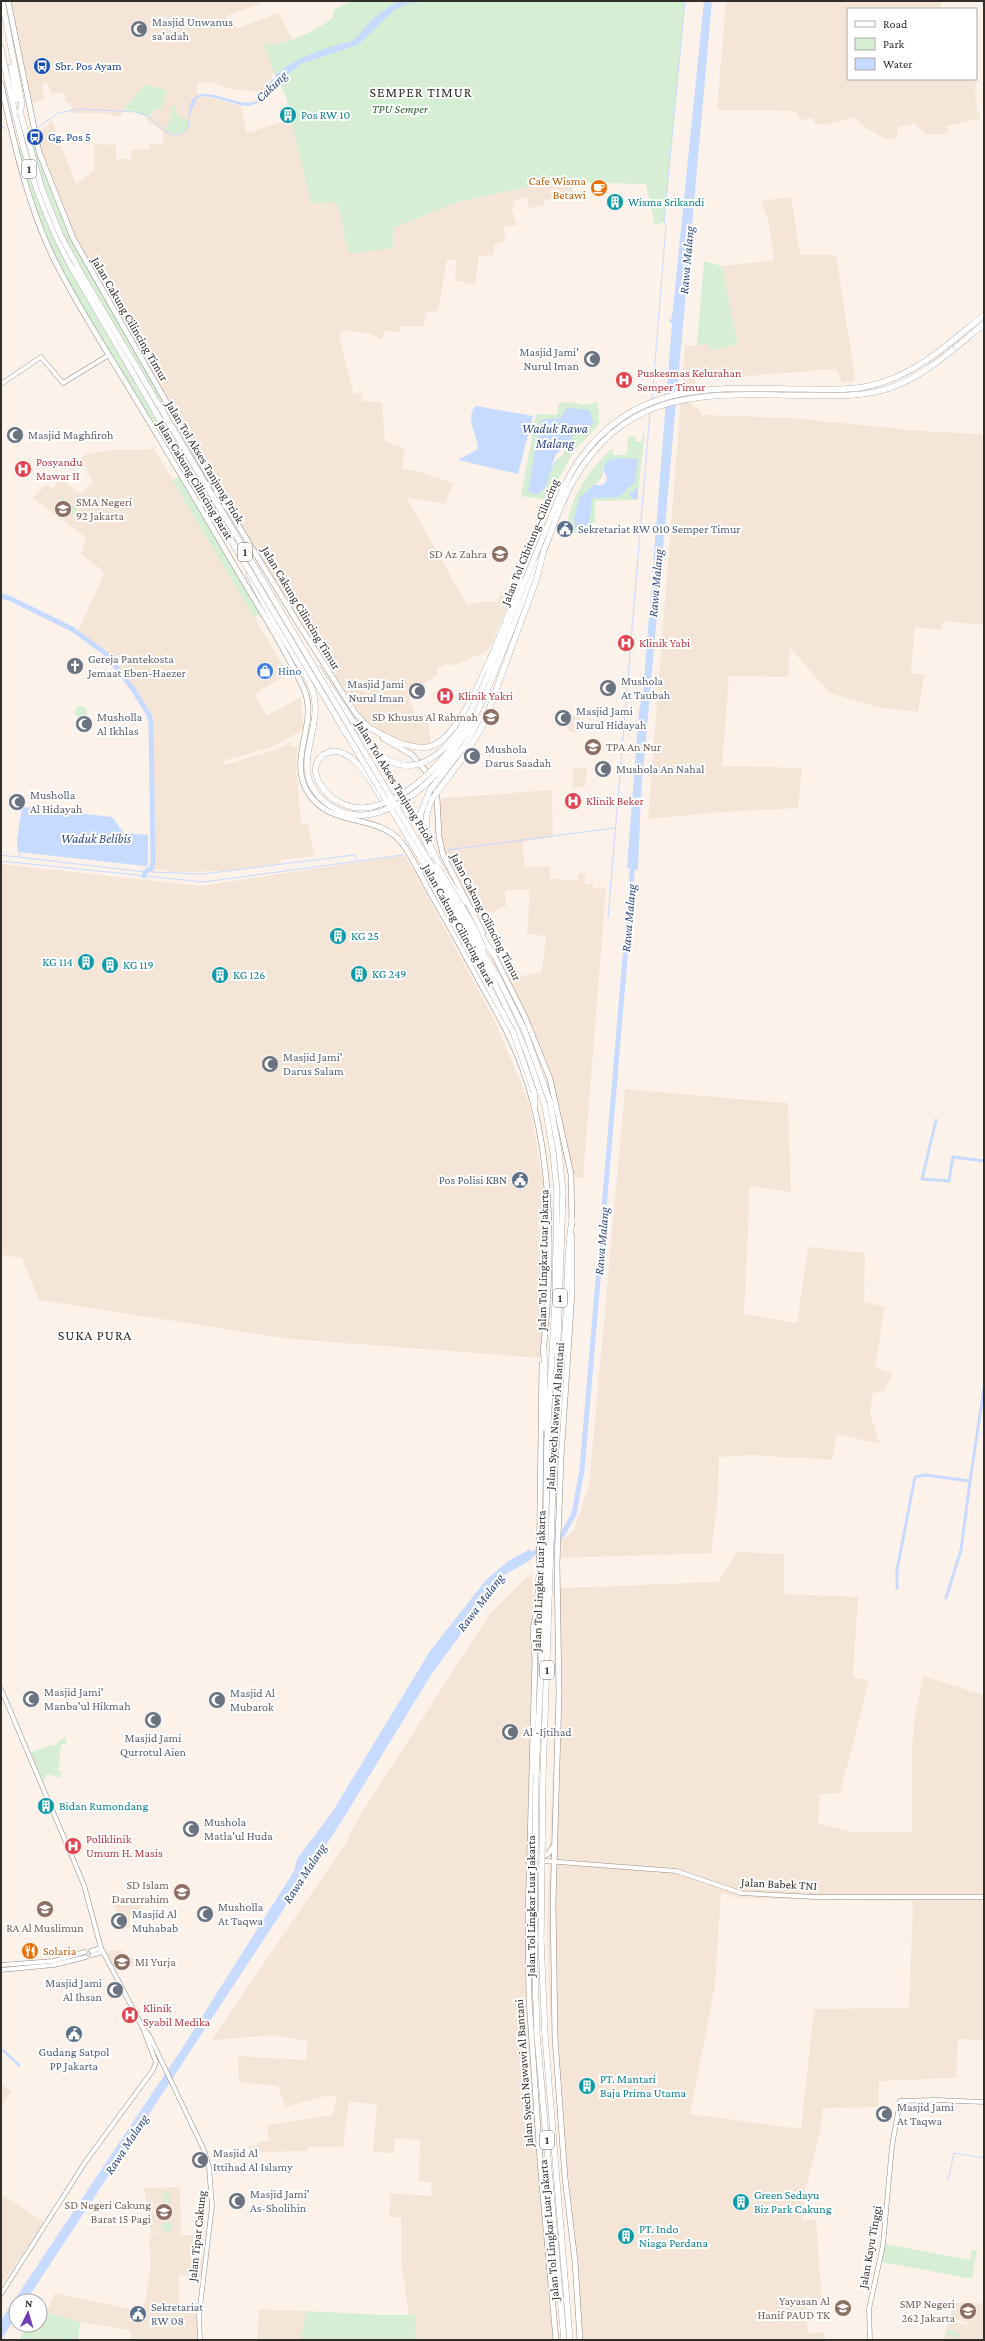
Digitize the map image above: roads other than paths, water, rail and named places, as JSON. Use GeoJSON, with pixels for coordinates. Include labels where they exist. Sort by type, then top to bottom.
{"type":"FeatureCollection","features":[{"type":"Feature","properties":{"kind":"highway"},"geometry":{"type":"LineString","coordinates":[[2,1],[22,104],[20,112]]}},
{"type":"Feature","properties":{"kind":"highway","name":"Jalan Cakung Cilincing Timur"},"geometry":{"type":"LineString","coordinates":[[8,1],[35,135],[44,165],[73,238],[217,490],[313,648],[356,714],[368,727],[412,755],[430,776],[437,798],[439,837],[443,855],[525,1017],[550,1079],[571,1174],[572,1220],[570,1332]]}},
{"type":"Feature","properties":{"kind":"highway","name":"Jalan Tol Akses Tanjung Priok"},"geometry":{"type":"LineString","coordinates":[[1,16],[20,112],[42,189],[68,250],[496,980]]}},
{"type":"Feature","properties":{"kind":"highway","name":"Jalan Tol Akses Tanjung Priok"},"geometry":{"type":"LineString","coordinates":[[1,48],[23,151],[44,212],[56,237],[242,559],[419,857],[496,980]]}},
{"type":"Feature","properties":{"kind":"highway"},"geometry":{"type":"LineString","coordinates":[[1,65],[3,74],[7,78]]}},
{"type":"Feature","properties":{"kind":"highway","name":"Jalan Cakung Cilincing Barat"},"geometry":{"type":"LineString","coordinates":[[1,84],[12,136],[33,208],[52,255],[109,355],[199,503],[281,644],[305,693],[308,716],[300,751],[299,768],[307,792],[318,805],[333,814],[378,826],[400,840],[446,919],[514,1047],[535,1106],[548,1201],[544,1351]]}},
{"type":"Feature","properties":{"kind":"highway","name":"Jalan Tol Cibitung–Cilincing"},"geometry":{"type":"LineString","coordinates":[[542,548],[559,497],[574,469],[602,434],[627,414],[658,400],[696,390],[850,389],[883,383],[911,371],[925,362],[984,316]]}},
{"type":"Feature","properties":{"kind":"highway","name":"Jalan Tol Cibitung–Cilincing"},"geometry":{"type":"LineString","coordinates":[[492,673],[542,548],[572,484],[587,461],[608,438],[645,412],[679,400],[696,396],[738,394],[850,395],[884,389],[901,384],[928,369],[984,324]]}},
{"type":"Feature","properties":{"kind":"highway"},"geometry":{"type":"LineString","coordinates":[[199,503],[208,504],[214,502],[217,490]]}},
{"type":"Feature","properties":{"kind":"highway"},"geometry":{"type":"LineString","coordinates":[[209,522],[212,512],[220,507],[229,509]]}},
{"type":"Feature","properties":{"kind":"highway"},"geometry":{"type":"LineString","coordinates":[[368,727],[406,744],[423,747],[436,744],[446,737],[470,702],[514,598],[542,548]]}},
{"type":"Feature","properties":{"kind":"highway"},"geometry":{"type":"LineString","coordinates":[[473,971],[484,972],[489,970],[494,965],[495,957],[486,946],[429,842],[425,825],[429,804],[465,755],[484,723],[537,578],[542,548]]}},
{"type":"Feature","properties":{"kind":"highway"},"geometry":{"type":"LineString","coordinates":[[242,559],[264,605],[312,691],[316,713],[306,760],[308,776],[313,787],[333,807],[355,815],[381,812],[439,770],[464,739],[478,713],[492,673]]}},
{"type":"Feature","properties":{"kind":"highway"},"geometry":{"type":"LineString","coordinates":[[305,653],[369,744],[381,755],[400,763],[426,761],[445,749],[471,710],[492,673]]}},
{"type":"Feature","properties":{"kind":"highway"},"geometry":{"type":"LineString","coordinates":[[492,673],[472,733],[459,754],[428,794],[422,805],[420,820],[422,834],[428,849],[473,925],[496,980]]}},
{"type":"Feature","properties":{"kind":"highway"},"geometry":{"type":"LineString","coordinates":[[403,830],[398,824],[394,817],[385,804],[381,798],[364,772],[348,755],[340,751],[331,751],[322,756],[317,764],[316,775],[322,788],[334,800],[346,806],[358,809],[371,807],[384,804],[388,802],[404,796]]}},
{"type":"Feature","properties":{"kind":"highway"},"geometry":{"type":"LineString","coordinates":[[419,857],[442,906],[513,1032],[534,1092],[535,1106]]}},
{"type":"Feature","properties":{"kind":"highway"},"geometry":{"type":"LineString","coordinates":[[484,991],[494,981],[506,979]]}},
{"type":"Feature","properties":{"kind":"highway","name":"Jalan Tol Lingkar Luar Jakarta"},"geometry":{"type":"LineString","coordinates":[[496,980],[524,1029],[534,1053],[550,1102],[559,1152],[563,1192],[558,1383],[536,1774],[534,1940],[537,2034],[564,2340]]}},
{"type":"Feature","properties":{"kind":"highway","name":"Jalan Tol Lingkar Luar Jakarta"},"geometry":{"type":"LineString","coordinates":[[496,980],[527,1054],[545,1106],[555,1165],[557,1192],[555,1302],[547,1440],[548,1566],[541,1940],[545,2042],[570,2340]]}},
{"type":"Feature","properties":{"kind":"highway"},"geometry":{"type":"LineString","coordinates":[[558,1383],[565,1344],[567,1256],[572,1220]]}},
{"type":"Feature","properties":{"kind":"highway","name":"Jalan Syech Nawawi Al Bantani"},"geometry":{"type":"LineString","coordinates":[[556,2340],[530,2033],[528,1928],[535,1659],[534,1630],[537,1610],[548,1566],[560,1494],[570,1332]]}},
{"type":"Feature","properties":{"kind":"highway"},"geometry":{"type":"LineString","coordinates":[[544,1351],[545,1434],[547,1440]]}},
{"type":"Feature","properties":{"kind":"highway","name":"Jalan Syech Nawawi Al Bantani"},"geometry":{"type":"LineString","coordinates":[[544,1351],[541,1376],[540,1493],[559,1694],[554,1844],[555,2038],[565,2178],[575,2261],[580,2340]]}},
{"type":"Feature","properties":{"kind":"highway"},"geometry":{"type":"LineString","coordinates":[[530,1844],[533,1854],[540,1856],[550,1853],[554,1844]]}},
{"type":"Feature","properties":{"kind":"street"},"geometry":{"type":"LineString","coordinates":[[1,384],[41,357],[63,383],[109,355]]}},
{"type":"Feature","properties":{"kind":"street"},"geometry":{"type":"LineString","coordinates":[[1,1689],[84,1885],[102,1950],[143,2028],[156,2062],[153,2070],[86,2161],[1,2294]]}},
{"type":"Feature","properties":{"kind":"street","name":"Jalan Babek TNI"},"geometry":{"type":"LineString","coordinates":[[529,1860],[676,1871],[741,1893],[815,1897],[984,1897]]}},
{"type":"Feature","properties":{"kind":"street"},"geometry":{"type":"LineString","coordinates":[[91,1953],[102,1950]]}},
{"type":"Feature","properties":{"kind":"street"},"geometry":{"type":"LineString","coordinates":[[1,1965],[54,1961],[86,1954]]}},
{"type":"Feature","properties":{"kind":"street"},"geometry":{"type":"LineString","coordinates":[[1,1970],[54,1965],[71,1958]]}},
{"type":"Feature","properties":{"kind":"street","name":"Jalan Tipar Cakung"},"geometry":{"type":"LineString","coordinates":[[143,2028],[149,2035],[204,2150],[212,2193],[199,2315],[200,2340]]}},
{"type":"Feature","properties":{"kind":"street","name":"Jalan Kayu Tinggi"},"geometry":{"type":"LineString","coordinates":[[870,2340],[869,2309],[883,2245],[891,2158],[902,2100],[984,2102]]}},
{"type":"Feature","properties":{"kind":"water"},"geometry":{"type":"Polygon","coordinates":[[[398,1],[429,1],[406,4],[393,11],[358,45],[300,64],[279,82],[276,81],[264,97],[255,104],[249,106],[235,104],[212,97],[197,98],[191,111],[189,122],[190,106],[195,98],[202,94],[245,103],[254,102],[261,97],[270,82],[276,78],[275,75],[284,68],[311,54],[351,41],[357,37],[373,18],[398,1]]]}},
{"type":"Feature","properties":{"kind":"water"},"geometry":{"type":"Polygon","coordinates":[[[704,1],[712,1],[641,794],[638,870],[627,868],[639,710],[643,693],[672,324],[669,321],[672,318],[704,1]]]}},
{"type":"Feature","properties":{"kind":"water"},"geometry":{"type":"Polygon","coordinates":[[[476,406],[533,416],[518,474],[458,460],[478,449],[471,421],[473,410],[476,406]]]}},
{"type":"Feature","properties":{"kind":"water","name":"Waduk Rawa Malang"},"geometry":{"type":"Polygon","coordinates":[[[567,408],[590,410],[594,424],[575,433],[563,454],[551,470],[545,488],[537,495],[528,491],[540,424],[542,420],[561,418],[567,408]]]}},
{"type":"Feature","properties":{"kind":"water","name":"Waduk Rawa Malang"},"geometry":{"type":"Polygon","coordinates":[[[615,458],[638,459],[635,482],[619,497],[592,498],[589,527],[575,528],[574,517],[580,497],[600,480],[607,460],[614,460],[615,458]]]}},
{"type":"Feature","properties":{"kind":"water"},"geometry":{"type":"Polygon","coordinates":[[[638,487],[638,499],[633,499],[629,494],[638,487]]]}},
{"type":"Feature","properties":{"kind":"water","name":"Waduk Belibis"},"geometry":{"type":"Polygon","coordinates":[[[22,807],[43,809],[51,814],[58,811],[112,817],[124,833],[148,835],[148,864],[145,866],[18,852],[17,840],[22,807]]]}},
{"type":"Feature","properties":{"kind":"water"},"geometry":{"type":"Polygon","coordinates":[[[530,1549],[532,1559],[504,1575],[431,1675],[341,1822],[31,2293],[19,2293],[179,2053],[294,1871],[297,1859],[333,1811],[430,1651],[486,1580],[508,1561],[530,1549]]]}},
{"type":"Feature","properties":{"kind":"water"},"geometry":{"type":"Polygon","coordinates":[[[1,2047],[21,2065],[19,2067],[1,2050],[1,2047]]]}},
{"type":"Feature","properties":{"kind":"water"},"geometry":{"type":"Polygon","coordinates":[[[8,2310],[8,2329],[1,2340],[1,2320],[8,2310]]]}},
{"type":"Feature","properties":{"kind":"waterway"},"geometry":{"type":"LineString","coordinates":[[652,399],[666,226],[664,222],[685,1]]}},
{"type":"Feature","properties":{"kind":"waterway","name":"Cakung"},"geometry":{"type":"LineString","coordinates":[[189,114],[194,99],[201,94]]}},
{"type":"Feature","properties":{"kind":"waterway","name":"Cakung"},"geometry":{"type":"LineString","coordinates":[[36,129],[58,113],[79,109],[136,112],[149,117],[166,132],[174,135],[181,134],[188,128],[189,121]]}},
{"type":"Feature","properties":{"kind":"waterway","name":"Cakung"},"geometry":{"type":"LineString","coordinates":[[1,126],[6,129]]}},
{"type":"Feature","properties":{"kind":"waterway"},"geometry":{"type":"LineString","coordinates":[[608,918],[650,412]]}},
{"type":"Feature","properties":{"kind":"waterway"},"geometry":{"type":"LineString","coordinates":[[1,596],[9,598],[72,629],[105,653],[133,689],[149,715],[151,722],[153,863],[151,869],[145,872],[144,876]]}},
{"type":"Feature","properties":{"kind":"waterway"},"geometry":{"type":"LineString","coordinates":[[447,850],[614,828]]}},
{"type":"Feature","properties":{"kind":"waterway"},"geometry":{"type":"LineString","coordinates":[[1,855],[145,872]]}},
{"type":"Feature","properties":{"kind":"waterway"},"geometry":{"type":"LineString","coordinates":[[151,869],[152,872],[203,874],[354,855],[358,860]]}},
{"type":"Feature","properties":{"kind":"waterway"},"geometry":{"type":"LineString","coordinates":[[1,861],[204,882],[403,855]]}},
{"type":"Feature","properties":{"kind":"waterway","name":"Rawa Malang"},"geometry":{"type":"LineString","coordinates":[[525,1558],[560,1539],[574,1514],[582,1470],[633,863]]}},
{"type":"Feature","properties":{"kind":"waterway"},"geometry":{"type":"LineString","coordinates":[[146,865],[148,870]]}},
{"type":"Feature","properties":{"kind":"waterway"},"geometry":{"type":"LineString","coordinates":[[936,1120],[922,1179],[949,1181],[953,1157],[984,1161]]}},
{"type":"Feature","properties":{"kind":"waterway"},"geometry":{"type":"LineString","coordinates":[[897,1588],[897,1570],[915,1477],[925,1475],[970,1481],[984,1388]]}},
{"type":"Feature","properties":{"kind":"waterway"},"geometry":{"type":"LineString","coordinates":[[946,1598],[961,1550],[970,1481]]}},
{"type":"Feature","properties":{"kind":"waterway"},"geometry":{"type":"LineString","coordinates":[[948,2180],[954,2153],[984,2158]]}},
{"type":"Feature","properties":{"kind":"place","name":"Masjid Unwanus sa'adah"},"geometry":{"type":"Point","coordinates":[139,29]}},
{"type":"Feature","properties":{"kind":"place","name":"Sbr. Pos Ayam"},"geometry":{"type":"Point","coordinates":[42,66]}},
{"type":"Feature","properties":{"kind":"place","name":"Pos RW 10"},"geometry":{"type":"Point","coordinates":[288,115]}},
{"type":"Feature","properties":{"kind":"place","name":"Gg. Pos 5"},"geometry":{"type":"Point","coordinates":[35,137]}},
{"type":"Feature","properties":{"kind":"place","name":"Cafe Wisma Betawi"},"geometry":{"type":"Point","coordinates":[599,188]}},
{"type":"Feature","properties":{"kind":"place","name":"Wisma Srikandi"},"geometry":{"type":"Point","coordinates":[615,202]}},
{"type":"Feature","properties":{"kind":"place","name":"Masjid Jami' Nurul Iman"},"geometry":{"type":"Point","coordinates":[592,359]}},
{"type":"Feature","properties":{"kind":"place","name":"Puskesmas Kelurahan Semper Timur"},"geometry":{"type":"Point","coordinates":[624,380]}},
{"type":"Feature","properties":{"kind":"place","name":"Masjid Maghfiroh"},"geometry":{"type":"Point","coordinates":[15,435]}},
{"type":"Feature","properties":{"kind":"place","name":"Posyandu Mawar II"},"geometry":{"type":"Point","coordinates":[23,469]}},
{"type":"Feature","properties":{"kind":"place","name":"SMA Negeri 92 Jakarta"},"geometry":{"type":"Point","coordinates":[63,509]}},
{"type":"Feature","properties":{"kind":"place","name":"Sekretariat RW 010 Semper Timur"},"geometry":{"type":"Point","coordinates":[565,529]}},
{"type":"Feature","properties":{"kind":"place","name":"SD Az Zahra"},"geometry":{"type":"Point","coordinates":[500,554]}},
{"type":"Feature","properties":{"kind":"place","name":"Klinik Yabi"},"geometry":{"type":"Point","coordinates":[626,643]}},
{"type":"Feature","properties":{"kind":"place","name":"Gereja Pantekosta Jemaat Eben-Haezer"},"geometry":{"type":"Point","coordinates":[75,666]}},
{"type":"Feature","properties":{"kind":"place","name":"Hino"},"geometry":{"type":"Point","coordinates":[265,671]}},
{"type":"Feature","properties":{"kind":"place","name":"Mushola At Taubah"},"geometry":{"type":"Point","coordinates":[608,688]}},
{"type":"Feature","properties":{"kind":"place","name":"Masjid Jami Nurul Iman"},"geometry":{"type":"Point","coordinates":[417,691]}},
{"type":"Feature","properties":{"kind":"place","name":"Klinik Yakri"},"geometry":{"type":"Point","coordinates":[445,696]}},
{"type":"Feature","properties":{"kind":"place","name":"SD Khusus Al Rahmah"},"geometry":{"type":"Point","coordinates":[491,717]}},
{"type":"Feature","properties":{"kind":"place","name":"Masjid Jami Nurul Hidayah"},"geometry":{"type":"Point","coordinates":[563,718]}},
{"type":"Feature","properties":{"kind":"place","name":"Musholla Al Ikhlas"},"geometry":{"type":"Point","coordinates":[84,724]}},
{"type":"Feature","properties":{"kind":"place","name":"TPA An Nur"},"geometry":{"type":"Point","coordinates":[593,747]}},
{"type":"Feature","properties":{"kind":"place","name":"Mushola Darus Saadah"},"geometry":{"type":"Point","coordinates":[472,756]}},
{"type":"Feature","properties":{"kind":"place","name":"Mushola An Nahal"},"geometry":{"type":"Point","coordinates":[603,769]}},
{"type":"Feature","properties":{"kind":"place","name":"Klinik Beker"},"geometry":{"type":"Point","coordinates":[573,801]}},
{"type":"Feature","properties":{"kind":"place","name":"Musholla Al Hidayah"},"geometry":{"type":"Point","coordinates":[17,802]}},
{"type":"Feature","properties":{"kind":"place","name":"KG 25"},"geometry":{"type":"Point","coordinates":[338,936]}},
{"type":"Feature","properties":{"kind":"place","name":"KG 114"},"geometry":{"type":"Point","coordinates":[86,962]}},
{"type":"Feature","properties":{"kind":"place","name":"KG 119"},"geometry":{"type":"Point","coordinates":[110,965]}},
{"type":"Feature","properties":{"kind":"place","name":"KG 249"},"geometry":{"type":"Point","coordinates":[359,974]}},
{"type":"Feature","properties":{"kind":"place","name":"KG 126"},"geometry":{"type":"Point","coordinates":[220,975]}},
{"type":"Feature","properties":{"kind":"place","name":"Masjid Jami' Darus Salam"},"geometry":{"type":"Point","coordinates":[270,1064]}},
{"type":"Feature","properties":{"kind":"place","name":"Pos Polisi KBN"},"geometry":{"type":"Point","coordinates":[520,1180]}},
{"type":"Feature","properties":{"kind":"place","name":"Masjid Jami' Manba'ul Hikmah"},"geometry":{"type":"Point","coordinates":[31,1699]}},
{"type":"Feature","properties":{"kind":"place","name":"Masjid Al Mubarok"},"geometry":{"type":"Point","coordinates":[217,1700]}},
{"type":"Feature","properties":{"kind":"place","name":"Masjid Jami Qurrotul Aien"},"geometry":{"type":"Point","coordinates":[153,1720]}},
{"type":"Feature","properties":{"kind":"place","name":"Al -Ijtihad"},"geometry":{"type":"Point","coordinates":[510,1732]}},
{"type":"Feature","properties":{"kind":"place","name":"Bidan Rumondang"},"geometry":{"type":"Point","coordinates":[46,1806]}},
{"type":"Feature","properties":{"kind":"place","name":"Mushola Matla'ul Huda"},"geometry":{"type":"Point","coordinates":[191,1829]}},
{"type":"Feature","properties":{"kind":"place","name":"Poliklinik Umum H. Masis"},"geometry":{"type":"Point","coordinates":[73,1846]}},
{"type":"Feature","properties":{"kind":"place","name":"SD Islam Darurrahim"},"geometry":{"type":"Point","coordinates":[182,1892]}},
{"type":"Feature","properties":{"kind":"place","name":"RA Al Muslimun"},"geometry":{"type":"Point","coordinates":[45,1909]}},
{"type":"Feature","properties":{"kind":"place","name":"Musholla At Taqwa"},"geometry":{"type":"Point","coordinates":[205,1914]}},
{"type":"Feature","properties":{"kind":"place","name":"Masjid Al Muhabab"},"geometry":{"type":"Point","coordinates":[119,1921]}},
{"type":"Feature","properties":{"kind":"place","name":"Solaria"},"geometry":{"type":"Point","coordinates":[30,1951]}},
{"type":"Feature","properties":{"kind":"place","name":"MI Yurja"},"geometry":{"type":"Point","coordinates":[122,1962]}},
{"type":"Feature","properties":{"kind":"place","name":"Masjid Jami Al Ihsan"},"geometry":{"type":"Point","coordinates":[115,1990]}},
{"type":"Feature","properties":{"kind":"place","name":"Klinik Syabil Medika"},"geometry":{"type":"Point","coordinates":[130,2015]}},
{"type":"Feature","properties":{"kind":"place","name":"Gudang Satpol PP Jakarta"},"geometry":{"type":"Point","coordinates":[74,2034]}},
{"type":"Feature","properties":{"kind":"place","name":"PT. Mantari Baja Prima Utama"},"geometry":{"type":"Point","coordinates":[587,2086]}},
{"type":"Feature","properties":{"kind":"place","name":"Masjid Jami At Taqwa"},"geometry":{"type":"Point","coordinates":[884,2114]}},
{"type":"Feature","properties":{"kind":"place","name":"Masjid Al Ittihad Al Islamy"},"geometry":{"type":"Point","coordinates":[200,2160]}},
{"type":"Feature","properties":{"kind":"place","name":"Masjid Jami' As-Sholihin"},"geometry":{"type":"Point","coordinates":[237,2201]}},
{"type":"Feature","properties":{"kind":"place","name":"Green Sedayu Biz Park Cakung"},"geometry":{"type":"Point","coordinates":[741,2202]}},
{"type":"Feature","properties":{"kind":"place","name":"SD Negeri Cakung Barat 15 Pagi"},"geometry":{"type":"Point","coordinates":[164,2212]}},
{"type":"Feature","properties":{"kind":"place","name":"PT. Indo Niaga Perdana"},"geometry":{"type":"Point","coordinates":[626,2236]}},
{"type":"Feature","properties":{"kind":"place","name":"Yayasan Al Hanif PAUD TK"},"geometry":{"type":"Point","coordinates":[843,2308]}},
{"type":"Feature","properties":{"kind":"place","name":"SMP Negeri 262 Jakarta"},"geometry":{"type":"Point","coordinates":[968,2311]}},
{"type":"Feature","properties":{"kind":"place","name":"Sekretariat RW 08"},"geometry":{"type":"Point","coordinates":[138,2314]}},
{"type":"Feature","properties":{"kind":"district","name":"SEMPER TIMUR"},"geometry":{"type":"Point","coordinates":[421,92]}},
{"type":"Feature","properties":{"kind":"district","name":"SUKA PURA"},"geometry":{"type":"Point","coordinates":[95,1335]}},
{"type":"Feature","properties":{"kind":"park label","name":"TPU Semper"},"geometry":{"type":"Point","coordinates":[400,109]}}]}
